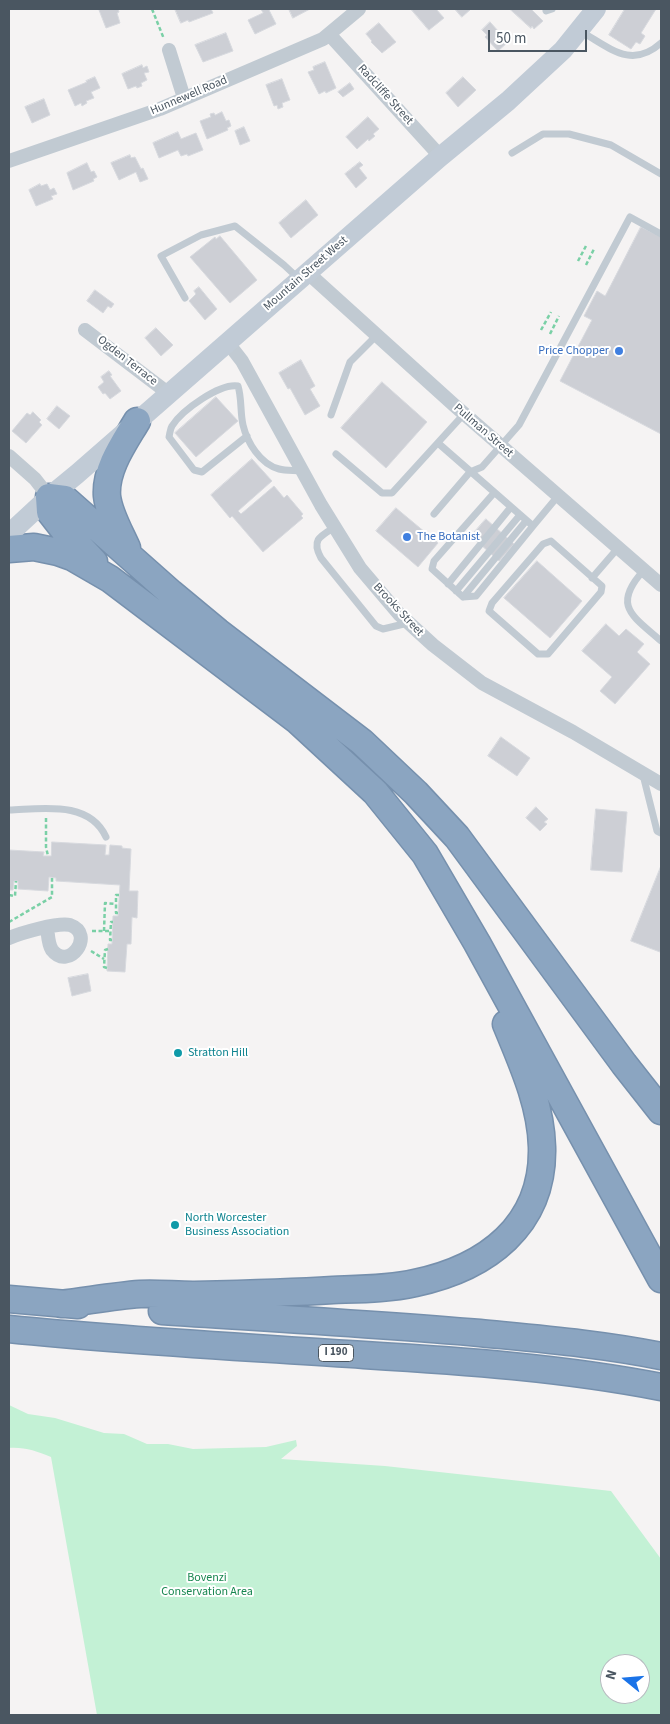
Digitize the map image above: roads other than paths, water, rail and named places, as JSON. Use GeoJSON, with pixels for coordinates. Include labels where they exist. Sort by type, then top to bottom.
{"type":"FeatureCollection","features":[{"type":"Feature","properties":{"kind":"highway"},"geometry":{"type":"LineString","coordinates":[[130,555],[111,511],[107,496],[112,466],[137,420]]}},
{"type":"Feature","properties":{"kind":"highway"},"geometry":{"type":"LineString","coordinates":[[110,579],[50,512],[49,496],[65,499],[218,632],[362,742],[416,793],[457,837],[624,1064],[661,1111]]}},
{"type":"Feature","properties":{"kind":"highway"},"geometry":{"type":"LineString","coordinates":[[9,549],[34,547],[58,552],[72,557],[110,579],[298,721],[375,792],[425,854],[477,943],[661,1279]]}},
{"type":"Feature","properties":{"kind":"highway"},"geometry":{"type":"LineString","coordinates":[[61,1304],[139,1294],[286,1293],[390,1287],[441,1276],[477,1261],[500,1246],[522,1220],[536,1192],[540,1177],[542,1146],[533,1096],[496,1001],[477,943]]}},
{"type":"Feature","properties":{"kind":"highway"},"geometry":{"type":"LineString","coordinates":[[9,1299],[407,1326],[623,1348],[661,1356]]}},
{"type":"Feature","properties":{"kind":"highway","name":"I 190"},"geometry":{"type":"LineString","coordinates":[[9,1328],[88,1337],[496,1363],[612,1377],[661,1387]]}},
{"type":"Feature","properties":{"kind":"main road","name":"Mountain Street West"},"geometry":{"type":"LineString","coordinates":[[9,534],[49,496],[78,474],[137,420],[440,156],[508,101],[563,50],[596,9]]}},
{"type":"Feature","properties":{"kind":"street","name":"Hunnewell Road"},"geometry":{"type":"LineString","coordinates":[[9,161],[160,109],[323,39],[359,9]]}},
{"type":"Feature","properties":{"kind":"street","name":"Radcliffe Street"},"geometry":{"type":"LineString","coordinates":[[329,34],[440,156]]}},
{"type":"Feature","properties":{"kind":"street"},"geometry":{"type":"LineString","coordinates":[[169,50],[184,98]]}},
{"type":"Feature","properties":{"kind":"street","name":"Pullman Street"},"geometry":{"type":"LineString","coordinates":[[304,276],[376,336],[661,585]]}},
{"type":"Feature","properties":{"kind":"street","name":"Ogden Terrace"},"geometry":{"type":"LineString","coordinates":[[86,330],[168,393]]}},
{"type":"Feature","properties":{"kind":"street","name":"Brooks Street"},"geometry":{"type":"LineString","coordinates":[[228,342],[242,361],[360,568],[409,623],[432,645],[482,683],[573,732],[661,784]]}},
{"type":"Feature","properties":{"kind":"street"},"geometry":{"type":"LineString","coordinates":[[9,456],[49,496]]}},
{"type":"Feature","properties":{"kind":"street"},"geometry":{"type":"LineString","coordinates":[[9,938],[47,928],[66,925],[72,927],[79,939],[76,952],[64,956],[58,954],[51,948],[47,928]]}},
{"type":"Feature","properties":{"kind":"lane"},"geometry":{"type":"LineString","coordinates":[[580,30],[614,50],[631,56],[641,56],[661,43]]}},
{"type":"Feature","properties":{"kind":"lane"},"geometry":{"type":"LineString","coordinates":[[512,153],[543,134],[569,134],[610,145],[661,174]]}},
{"type":"Feature","properties":{"kind":"lane"},"geometry":{"type":"LineString","coordinates":[[434,514],[470,472],[482,467],[519,425],[630,216],[661,234]]}},
{"type":"Feature","properties":{"kind":"lane"},"geometry":{"type":"LineString","coordinates":[[185,298],[161,256],[201,235],[235,226],[284,265],[304,276]]}},
{"type":"Feature","properties":{"kind":"lane"},"geometry":{"type":"LineString","coordinates":[[331,415],[350,362],[376,336]]}},
{"type":"Feature","properties":{"kind":"lane"},"geometry":{"type":"LineString","coordinates":[[247,436],[202,472],[194,470],[169,437],[171,427],[185,411],[216,390],[232,385],[238,386],[243,425],[247,436],[250,445],[264,461],[278,469],[303,471]]}},
{"type":"Feature","properties":{"kind":"lane"},"geometry":{"type":"LineString","coordinates":[[336,454],[382,493],[392,493],[464,414]]}},
{"type":"Feature","properties":{"kind":"lane"},"geometry":{"type":"LineString","coordinates":[[438,442],[533,526]]}},
{"type":"Feature","properties":{"kind":"lane"},"geometry":{"type":"LineString","coordinates":[[494,493],[434,561],[432,569],[463,597],[476,596],[558,496]]}},
{"type":"Feature","properties":{"kind":"lane"},"geometry":{"type":"LineString","coordinates":[[448,584],[511,508]]}},
{"type":"Feature","properties":{"kind":"lane"},"geometry":{"type":"LineString","coordinates":[[456,591],[520,515]]}},
{"type":"Feature","properties":{"kind":"lane"},"geometry":{"type":"LineString","coordinates":[[463,597],[526,521]]}},
{"type":"Feature","properties":{"kind":"lane"},"geometry":{"type":"LineString","coordinates":[[335,527],[321,536],[317,542],[317,551],[321,558],[376,626],[383,629],[409,623]]}},
{"type":"Feature","properties":{"kind":"lane"},"geometry":{"type":"LineString","coordinates":[[551,541],[592,578],[602,586],[601,592],[548,654],[538,654],[489,611],[492,603],[543,544],[551,541]]}},
{"type":"Feature","properties":{"kind":"lane"},"geometry":{"type":"LineString","coordinates":[[592,578],[618,548]]}},
{"type":"Feature","properties":{"kind":"lane"},"geometry":{"type":"LineString","coordinates":[[644,570],[633,582],[626,600],[631,614],[661,641]]}},
{"type":"Feature","properties":{"kind":"lane"},"geometry":{"type":"LineString","coordinates":[[643,773],[658,831],[661,833]]}},
{"type":"Feature","properties":{"kind":"lane"},"geometry":{"type":"LineString","coordinates":[[9,810],[46,809],[78,811],[94,820],[106,837]]}},
{"type":"Feature","properties":{"kind":"place","name":"Price Chopper"},"geometry":{"type":"Point","coordinates":[619,351]}},
{"type":"Feature","properties":{"kind":"place","name":"The Botanist"},"geometry":{"type":"Point","coordinates":[407,537]}},
{"type":"Feature","properties":{"kind":"place","name":"Stratton Hill"},"geometry":{"type":"Point","coordinates":[178,1053]}},
{"type":"Feature","properties":{"kind":"place","name":"North Worcester Business Association"},"geometry":{"type":"Point","coordinates":[175,1225]}},
{"type":"Feature","properties":{"kind":"park label","name":"Bovenzi Conservation Area"},"geometry":{"type":"Point","coordinates":[207,1585]}}]}
